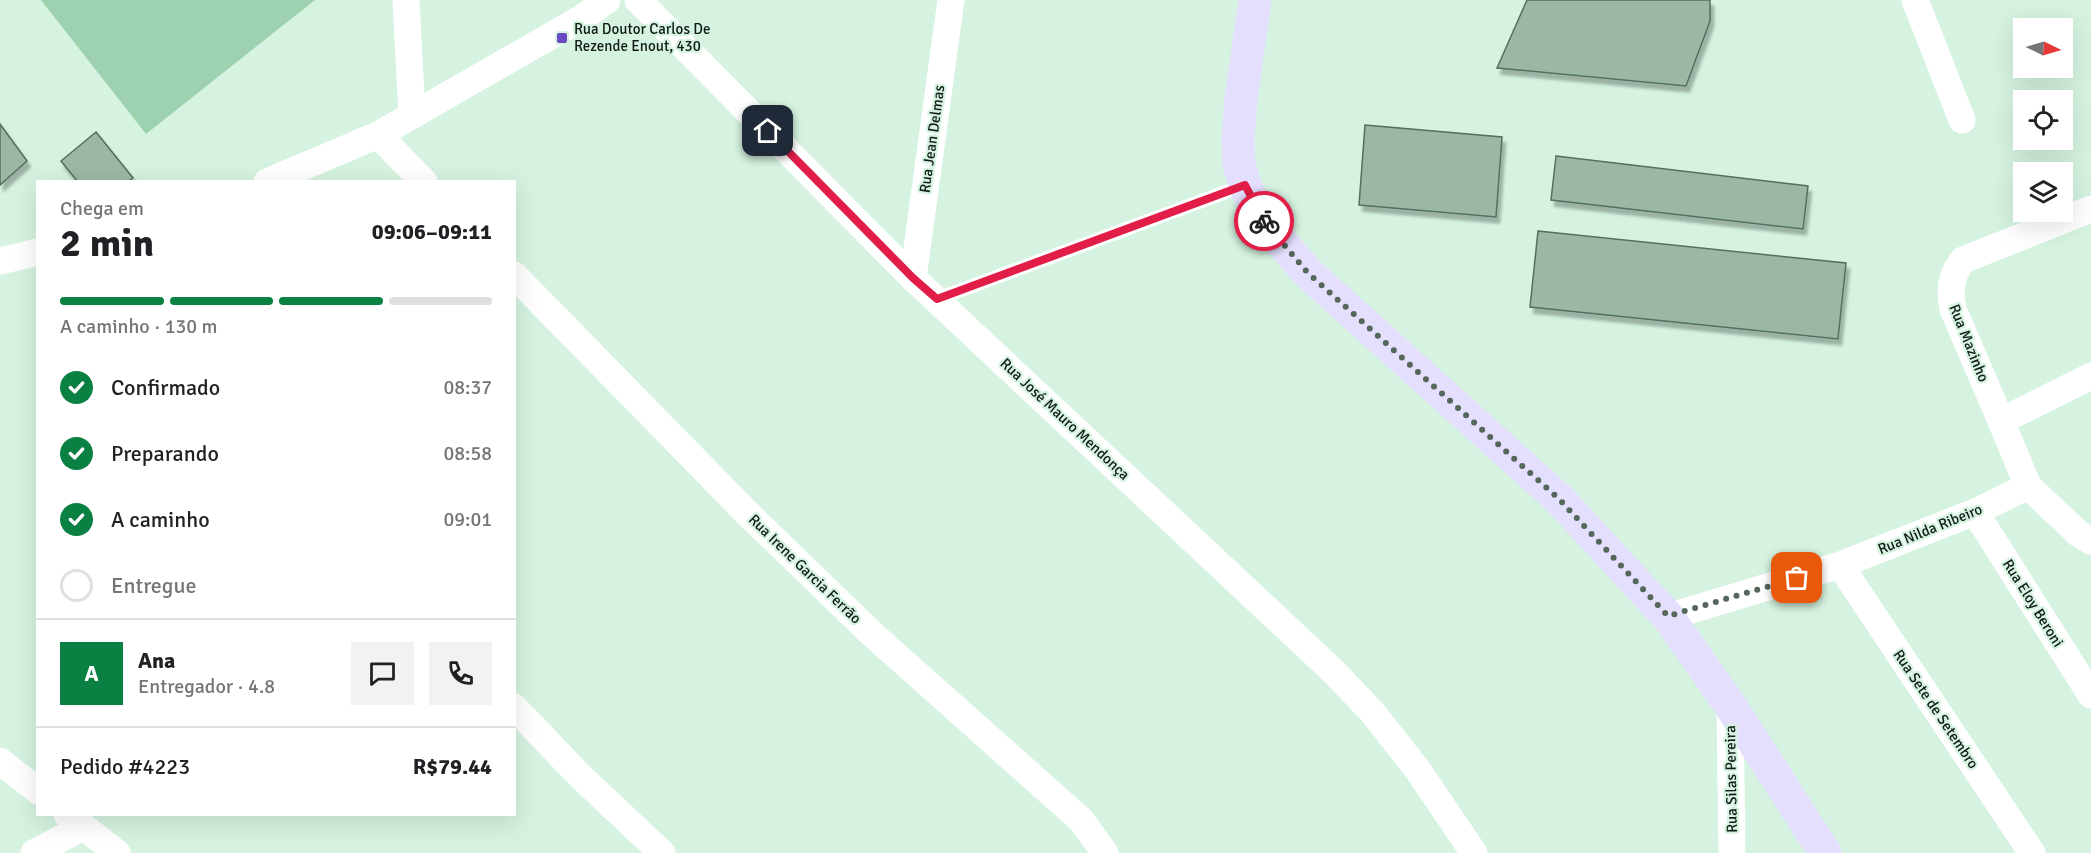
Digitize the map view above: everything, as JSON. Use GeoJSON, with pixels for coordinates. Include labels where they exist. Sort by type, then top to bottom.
{"type":"FeatureCollection","features":[{"type":"Feature","properties":{"kind":"main road"},"geometry":{"type":"LineString","coordinates":[[1255,0],[1241,98],[1238,140],[1239,164],[1245,185],[1260,217],[1307,272],[1559,499],[1668,616],[1730,705],[1825,853]]}},
{"type":"Feature","properties":{"kind":"street"},"geometry":{"type":"LineString","coordinates":[[405,0],[412,116]]}},
{"type":"Feature","properties":{"kind":"street"},"geometry":{"type":"LineString","coordinates":[[272,180],[378,135],[582,18],[607,0]]}},
{"type":"Feature","properties":{"kind":"street","name":"Rua José Mauro Mendonça"},"geometry":{"type":"LineString","coordinates":[[638,0],[913,278],[1334,672],[1373,713],[1474,853]]}},
{"type":"Feature","properties":{"kind":"street","name":"Rua Jean Delmas"},"geometry":{"type":"LineString","coordinates":[[913,278],[951,0]]}},
{"type":"Feature","properties":{"kind":"street"},"geometry":{"type":"LineString","coordinates":[[1915,0],[1962,120]]}},
{"type":"Feature","properties":{"kind":"street"},"geometry":{"type":"LineString","coordinates":[[378,135],[422,180]]}},
{"type":"Feature","properties":{"kind":"street","name":"Rua Mazinho"},"geometry":{"type":"LineString","coordinates":[[2001,421],[1953,309],[1951,288],[1957,267],[1963,260],[2091,209]]}},
{"type":"Feature","properties":{"kind":"street"},"geometry":{"type":"LineString","coordinates":[[0,261],[36,252]]}},
{"type":"Feature","properties":{"kind":"street","name":"Rua Irene Garcia Ferrão"},"geometry":{"type":"LineString","coordinates":[[516,276],[755,520],[872,634],[1081,820],[1106,853]]}},
{"type":"Feature","properties":{"kind":"street"},"geometry":{"type":"LineString","coordinates":[[2091,376],[2001,421],[2028,486],[2079,534],[2091,541]]}},
{"type":"Feature","properties":{"kind":"street","name":"Rua Nilda Ribeiro"},"geometry":{"type":"LineString","coordinates":[[1668,616],[1840,565],[1975,512],[2028,486]]}},
{"type":"Feature","properties":{"kind":"street","name":"Rua Eloy Beroni"},"geometry":{"type":"LineString","coordinates":[[1975,512],[2091,694]]}},
{"type":"Feature","properties":{"kind":"street","name":"Rua Sete de Setembro"},"geometry":{"type":"LineString","coordinates":[[1840,565],[2032,853]]}},
{"type":"Feature","properties":{"kind":"street","name":"Rua Silas Pereira"},"geometry":{"type":"LineString","coordinates":[[1730,705],[1732,853]]}},
{"type":"Feature","properties":{"kind":"street"},"geometry":{"type":"LineString","coordinates":[[516,709],[579,775],[662,853]]}},
{"type":"Feature","properties":{"kind":"street"},"geometry":{"type":"LineString","coordinates":[[0,761],[36,789]]}},
{"type":"Feature","properties":{"kind":"street"},"geometry":{"type":"LineString","coordinates":[[34,853],[75,821],[117,853]]}},
{"type":"Feature","properties":{"kind":"street"},"geometry":{"type":"LineString","coordinates":[[1454,825],[1455,853]]}},
{"type":"Feature","properties":{"kind":"lane"},"geometry":{"type":"LineString","coordinates":[[937,299],[1245,185]]}},
{"type":"Feature","properties":{"kind":"green space"},"geometry":{"type":"Polygon","coordinates":[[[41,0],[315,0],[146,134],[41,0]]]}},
{"type":"Feature","properties":{"kind":"building"},"geometry":{"type":"Polygon","coordinates":[[[1527,0],[1710,0],[1710,21],[1686,86],[1497,68],[1527,0]]]}},
{"type":"Feature","properties":{"kind":"building"},"geometry":{"type":"Polygon","coordinates":[[[0,124],[27,161],[0,185],[0,124]]]}},
{"type":"Feature","properties":{"kind":"building"},"geometry":{"type":"Polygon","coordinates":[[[1365,125],[1502,137],[1496,217],[1359,205],[1365,125]]]}},
{"type":"Feature","properties":{"kind":"building"},"geometry":{"type":"Polygon","coordinates":[[[96,132],[133,178],[130,180],[76,180],[61,161],[96,132]]]}},
{"type":"Feature","properties":{"kind":"building"},"geometry":{"type":"Polygon","coordinates":[[[1556,156],[1808,186],[1803,229],[1551,200],[1556,156]]]}},
{"type":"Feature","properties":{"kind":"building"},"geometry":{"type":"Polygon","coordinates":[[[1538,231],[1846,263],[1838,339],[1530,307],[1538,231]]]}},
{"type":"Feature","properties":{"kind":"way so far"},"geometry":{"type":"LineString","coordinates":[[1264,221],[1307,272],[1559,499],[1668,616],[1797,578]]}},
{"type":"Feature","properties":{"kind":"place","name":"Rua Doutor Carlos De Rezende Enout, 430"},"geometry":{"type":"Point","coordinates":[562,38]}},
{"type":"Feature","properties":{"kind":"route"},"geometry":{"type":"LineString","coordinates":[[768,131],[913,278],[937,299],[1245,185],[1264,221]]}}]}
